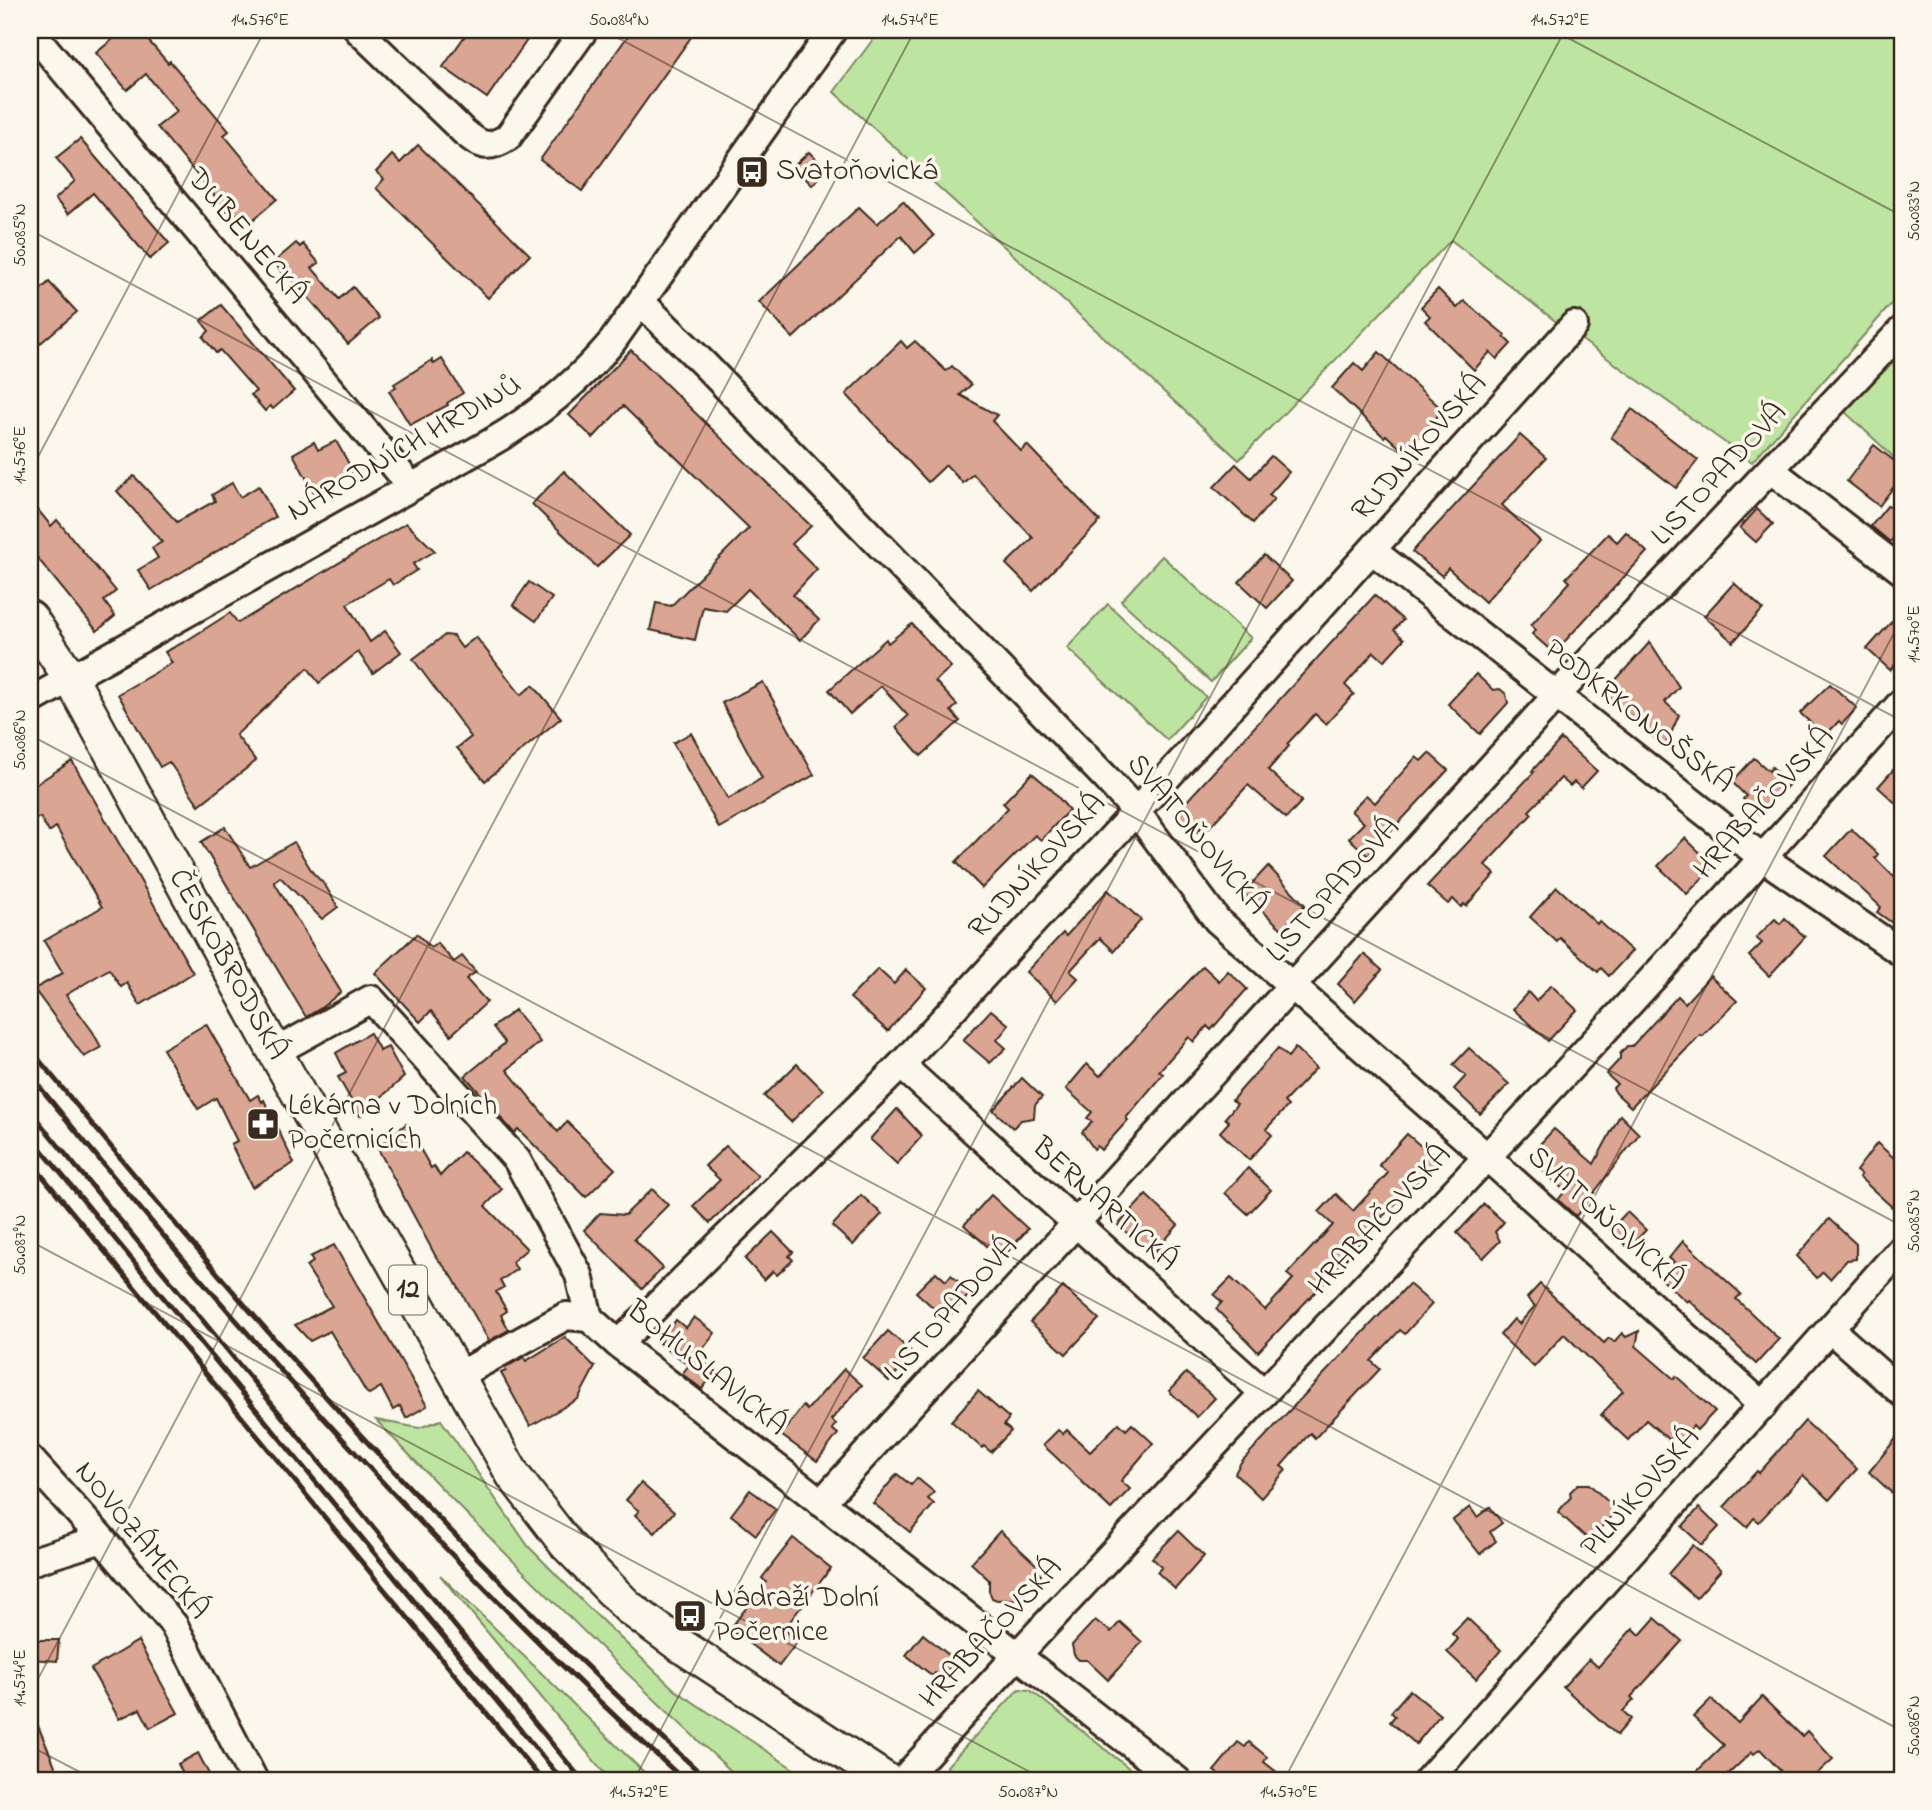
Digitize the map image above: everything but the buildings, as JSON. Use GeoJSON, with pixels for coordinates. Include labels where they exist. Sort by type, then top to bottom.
{"type":"FeatureCollection","features":[{"type":"Feature","properties":{"kind":"main road","name":"ČESKOBRODSKÁ"},"geometry":{"type":"LineString","coordinates":[[30,618],[70,677],[275,1052],[513,1475],[566,1544],[628,1607],[677,1643],[886,1780]]}},
{"type":"Feature","properties":{"kind":"street","name":"DUBENECKÁ"},"geometry":{"type":"LineString","coordinates":[[30,30],[411,486]]}},
{"type":"Feature","properties":{"kind":"street"},"geometry":{"type":"LineString","coordinates":[[358,30],[478,144],[495,145],[508,137],[584,30]]}},
{"type":"Feature","properties":{"kind":"street","name":"NÁRODNÍCH HRDINŮ"},"geometry":{"type":"LineString","coordinates":[[30,701],[526,422],[554,400],[594,363],[641,302],[833,30]]}},
{"type":"Feature","properties":{"kind":"street","name":"SVATOŇOVICKÁ"},"geometry":{"type":"LineString","coordinates":[[641,302],[1106,778],[1135,810],[1217,920],[1487,1157],[1763,1406]]}},
{"type":"Feature","properties":{"kind":"street","name":"RUDNÍKOVSKÁ"},"geometry":{"type":"LineString","coordinates":[[618,1344],[901,1065],[1153,793],[1574,325]]}},
{"type":"Feature","properties":{"kind":"street","name":"LISTOPADOVÁ"},"geometry":{"type":"LineString","coordinates":[[821,1503],[1557,695],[1902,330]]}},
{"type":"Feature","properties":{"kind":"street"},"geometry":{"type":"LineString","coordinates":[[1771,470],[1902,571]]}},
{"type":"Feature","properties":{"kind":"street","name":"PODKRKONOŠSKÁ"},"geometry":{"type":"LineString","coordinates":[[1373,551],[1763,858],[1902,953]]}},
{"type":"Feature","properties":{"kind":"street","name":"HRABAČOVSKÁ"},"geometry":{"type":"LineString","coordinates":[[903,1780],[1017,1654],[1487,1157],[1763,858],[1902,702]]}},
{"type":"Feature","properties":{"kind":"street","name":"BOHUSLAVICKÁ"},"geometry":{"type":"LineString","coordinates":[[275,1052],[371,999],[517,1160],[579,1275],[589,1318],[618,1344],[1177,1780]]}},
{"type":"Feature","properties":{"kind":"street","name":"BERNARTICKÁ"},"geometry":{"type":"LineString","coordinates":[[901,1065],[1264,1393]]}},
{"type":"Feature","properties":{"kind":"street","name":"PILNÍKOVSKÁ"},"geometry":{"type":"LineString","coordinates":[[1428,1780],[1902,1248]]}},
{"type":"Feature","properties":{"kind":"street"},"geometry":{"type":"LineString","coordinates":[[457,1377],[566,1316],[589,1318]]}},
{"type":"Feature","properties":{"kind":"street"},"geometry":{"type":"LineString","coordinates":[[1831,1330],[1902,1393]]}},
{"type":"Feature","properties":{"kind":"street","name":"NOVOZÁMECKÁ"},"geometry":{"type":"LineString","coordinates":[[30,1459],[174,1625],[254,1780]]}},
{"type":"Feature","properties":{"kind":"street"},"geometry":{"type":"LineString","coordinates":[[30,1562],[102,1539]]}},
{"type":"Feature","properties":{"kind":"green space"},"geometry":{"type":"Polygon","coordinates":[[[880,30],[1902,30],[1902,292],[1752,462],[1554,320],[1451,240],[1239,460],[834,92],[880,30]]]}},
{"type":"Feature","properties":{"kind":"green space"},"geometry":{"type":"Polygon","coordinates":[[[1902,348],[1902,465],[1844,411],[1902,348]]]}},
{"type":"Feature","properties":{"kind":"green space"},"geometry":{"type":"Polygon","coordinates":[[[1162,556],[1251,638],[1211,682],[1121,601],[1162,556]]]}},
{"type":"Feature","properties":{"kind":"green space"},"geometry":{"type":"Polygon","coordinates":[[[1108,604],[1206,697],[1167,740],[1067,648],[1108,604]]]}},
{"type":"Feature","properties":{"kind":"green space"},"geometry":{"type":"Polygon","coordinates":[[[376,1420],[419,1428],[441,1420],[528,1546],[591,1610],[675,1690],[810,1780],[741,1780],[555,1603],[376,1420]]]}},
{"type":"Feature","properties":{"kind":"green space"},"geometry":{"type":"Polygon","coordinates":[[[440,1575],[652,1780],[610,1780],[440,1575]]]}},
{"type":"Feature","properties":{"kind":"green space"},"geometry":{"type":"Polygon","coordinates":[[[1019,1689],[1030,1690],[1144,1780],[950,1780],[947,1766],[1019,1689]]]}},
{"type":"Feature","properties":{"kind":"railway"},"geometry":{"type":"LineString","coordinates":[[30,1049],[231,1289],[356,1430],[528,1609],[708,1780]]}},
{"type":"Feature","properties":{"kind":"railway"},"geometry":{"type":"LineString","coordinates":[[30,1075],[184,1260],[344,1440],[510,1614],[684,1780]]}},
{"type":"Feature","properties":{"kind":"railway"},"geometry":{"type":"LineString","coordinates":[[30,1111],[582,1780]]}},
{"type":"Feature","properties":{"kind":"railway"},"geometry":{"type":"LineString","coordinates":[[30,1136],[562,1780]]}},
{"type":"Feature","properties":{"kind":"railway"},"geometry":{"type":"LineString","coordinates":[[30,1161],[542,1780]]}},
{"type":"Feature","properties":{"kind":"place","name":"Svatoňovická"},"geometry":{"type":"Point","coordinates":[752,172]}},
{"type":"Feature","properties":{"kind":"place","name":"Lékárna v Dolních Počernicích"},"geometry":{"type":"Point","coordinates":[263,1124]}},
{"type":"Feature","properties":{"kind":"place","name":"Nádraží Dolní Počernice"},"geometry":{"type":"Point","coordinates":[690,1616]}}]}
